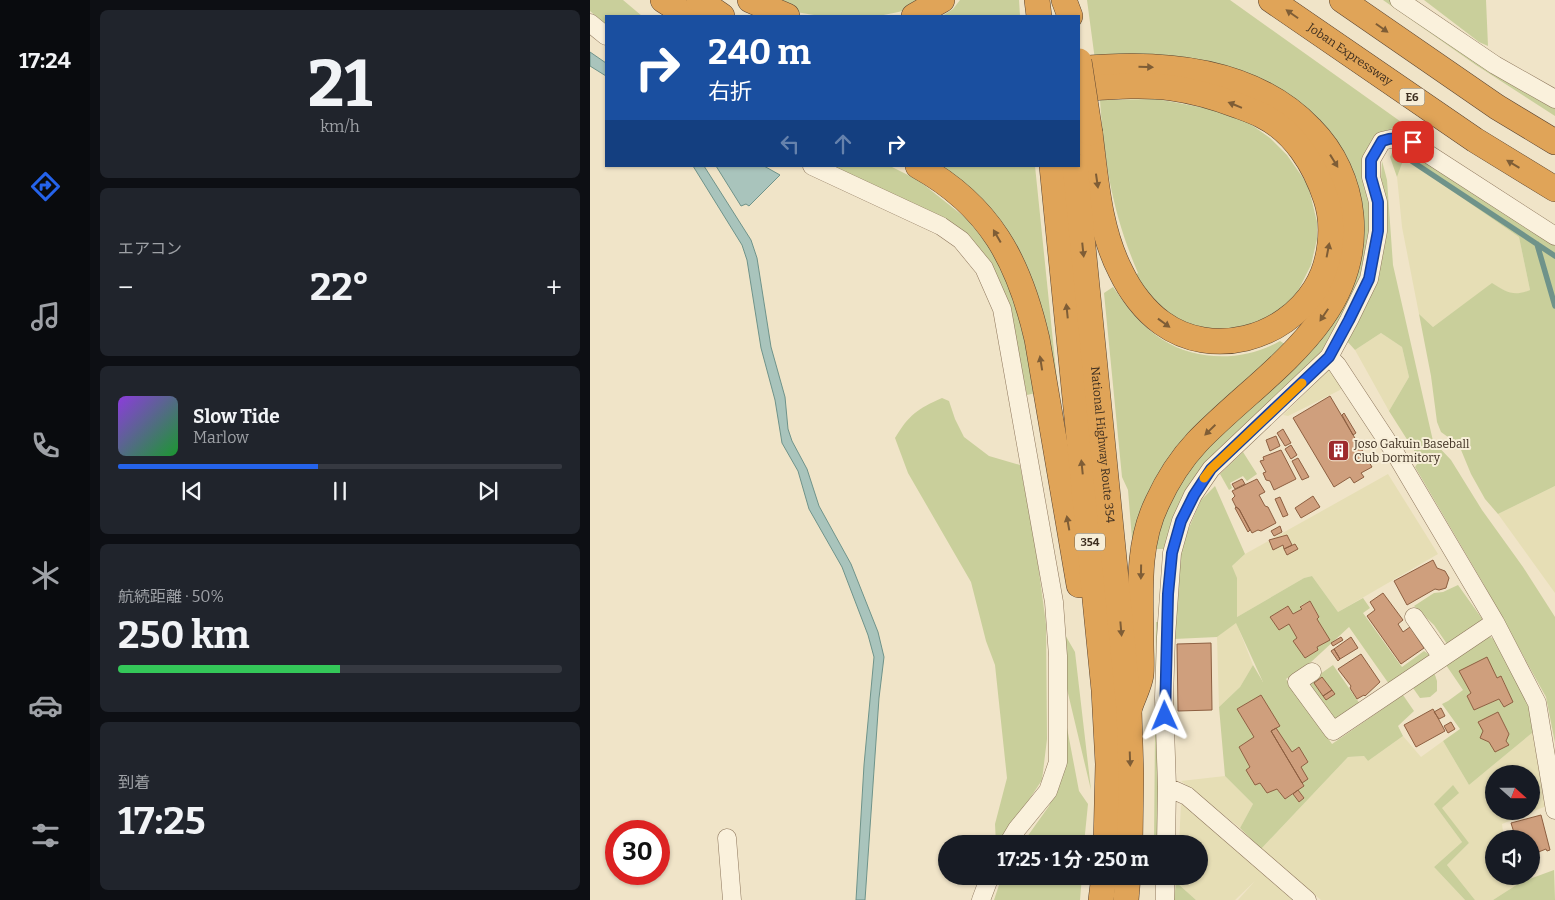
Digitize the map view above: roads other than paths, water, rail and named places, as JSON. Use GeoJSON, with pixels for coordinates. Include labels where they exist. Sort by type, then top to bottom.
{"type":"FeatureCollection","features":[{"type":"Feature","properties":{"kind":"highway"},"geometry":{"type":"LineString","coordinates":[[652,0],[663,15]]}},
{"type":"Feature","properties":{"kind":"highway"},"geometry":{"type":"LineString","coordinates":[[663,0],[686,15]]}},
{"type":"Feature","properties":{"kind":"highway"},"geometry":{"type":"LineString","coordinates":[[699,0],[721,15]]}},
{"type":"Feature","properties":{"kind":"highway"},"geometry":{"type":"LineString","coordinates":[[750,0],[784,15]]}},
{"type":"Feature","properties":{"kind":"highway"},"geometry":{"type":"LineString","coordinates":[[916,15],[942,0]]}},
{"type":"Feature","properties":{"kind":"highway"},"geometry":{"type":"LineString","coordinates":[[1037,0],[1039,15]]}},
{"type":"Feature","properties":{"kind":"highway"},"geometry":{"type":"LineString","coordinates":[[1060,0],[1061,15]]}},
{"type":"Feature","properties":{"kind":"highway"},"geometry":{"type":"LineString","coordinates":[[1064,0],[1070,15]]}},
{"type":"Feature","properties":{"kind":"highway","name":"Joban Expressway"},"geometry":{"type":"LineString","coordinates":[[1271,0],[1475,140],[1555,189]]}},
{"type":"Feature","properties":{"kind":"highway"},"geometry":{"type":"LineString","coordinates":[[1342,0],[1498,107],[1555,142]]}},
{"type":"Feature","properties":{"kind":"highway"},"geometry":{"type":"LineString","coordinates":[[1080,67],[1101,212],[1108,241],[1121,272],[1139,300],[1162,323],[1174,330],[1207,341],[1243,340],[1276,328],[1292,316],[1316,288],[1323,273],[1330,243],[1329,208],[1317,174],[1307,156],[1278,126],[1262,115],[1220,99],[1171,87],[1140,86],[1083,89]]}},
{"type":"Feature","properties":{"kind":"highway"},"geometry":{"type":"LineString","coordinates":[[1080,69],[1148,67],[1205,72],[1253,89],[1288,108],[1316,134],[1338,166],[1350,207],[1353,234],[1350,257],[1344,278],[1336,296],[1312,331],[1291,355],[1197,442],[1170,477],[1155,505],[1147,527],[1142,550],[1141,676],[1129,710]]}},
{"type":"Feature","properties":{"kind":"highway"},"geometry":{"type":"LineString","coordinates":[[920,167],[936,176],[965,199],[991,226],[1009,256],[1029,304],[1037,338],[1091,656],[1104,690]]}},
{"type":"Feature","properties":{"kind":"highway","name":"National Highway Route 354"},"geometry":{"type":"LineString","coordinates":[[1052,167],[1104,690],[1108,764],[1106,835]]}},
{"type":"Feature","properties":{"kind":"highway","name":"National Highway Route 354"},"geometry":{"type":"LineString","coordinates":[[1075,167],[1129,710],[1130,835]]}},
{"type":"Feature","properties":{"kind":"highway"},"geometry":{"type":"LineString","coordinates":[[1102,900],[1103,885]]}},
{"type":"Feature","properties":{"kind":"highway"},"geometry":{"type":"LineString","coordinates":[[1126,900],[1127,885]]}},
{"type":"Feature","properties":{"kind":"street"},"geometry":{"type":"LineString","coordinates":[[1399,0],[1495,65],[1555,99]]}},
{"type":"Feature","properties":{"kind":"street"},"geometry":{"type":"LineString","coordinates":[[590,23],[605,35]]}},
{"type":"Feature","properties":{"kind":"street"},"geometry":{"type":"LineString","coordinates":[[1166,835],[1167,787],[1164,698],[1167,603],[1172,553],[1181,521],[1194,495],[1211,469],[1329,357],[1369,279],[1378,231],[1378,202],[1371,177],[1371,160],[1382,141],[1395,138],[1413,142],[1555,236]]}},
{"type":"Feature","properties":{"kind":"street"},"geometry":{"type":"LineString","coordinates":[[814,167],[934,223],[962,240],[984,268],[1002,309],[1054,602],[1058,665],[1058,762],[1048,791],[1013,835]]}},
{"type":"Feature","properties":{"kind":"street"},"geometry":{"type":"LineString","coordinates":[[1329,357],[1395,453],[1495,622],[1537,703],[1553,782],[1555,810]]}},
{"type":"Feature","properties":{"kind":"street"},"geometry":{"type":"LineString","coordinates":[[1414,616],[1442,657]]}},
{"type":"Feature","properties":{"kind":"street"},"geometry":{"type":"LineString","coordinates":[[1312,672],[1297,682],[1333,732],[1495,622]]}},
{"type":"Feature","properties":{"kind":"street"},"geometry":{"type":"LineString","coordinates":[[1167,787],[1187,796],[1307,900]]}},
{"type":"Feature","properties":{"kind":"street"},"geometry":{"type":"LineString","coordinates":[[727,838],[732,900]]}},
{"type":"Feature","properties":{"kind":"street"},"geometry":{"type":"LineString","coordinates":[[981,900],[987,885]]}},
{"type":"Feature","properties":{"kind":"street"},"geometry":{"type":"LineString","coordinates":[[1164,900],[1165,885]]}},
{"type":"Feature","properties":{"kind":"water"},"geometry":{"type":"Polygon","coordinates":[[[590,52],[605,62],[605,75],[590,66],[590,52]]]}},
{"type":"Feature","properties":{"kind":"water"},"geometry":{"type":"Polygon","coordinates":[[[694,167],[705,167],[751,240],[757,258],[771,347],[785,397],[788,429],[792,441],[807,469],[819,506],[851,564],[878,632],[884,657],[879,698],[865,900],[856,900],[864,765],[874,657],[868,635],[842,567],[809,509],[798,471],[782,443],[775,400],[761,348],[747,260],[742,245],[694,167]]]}},
{"type":"Feature","properties":{"kind":"water"},"geometry":{"type":"Polygon","coordinates":[[[717,167],[766,167],[780,175],[749,206],[746,204],[741,206],[717,167]]]}},
{"type":"Feature","properties":{"kind":"waterway"},"geometry":{"type":"LineString","coordinates":[[1407,158],[1555,256]]}},
{"type":"Feature","properties":{"kind":"waterway"},"geometry":{"type":"LineString","coordinates":[[1537,244],[1555,306]]}},
{"type":"Feature","properties":{"kind":"place","name":"Joso Gakuin Baseball Club Dormitory"},"geometry":{"type":"Point","coordinates":[1338,451]}}]}
